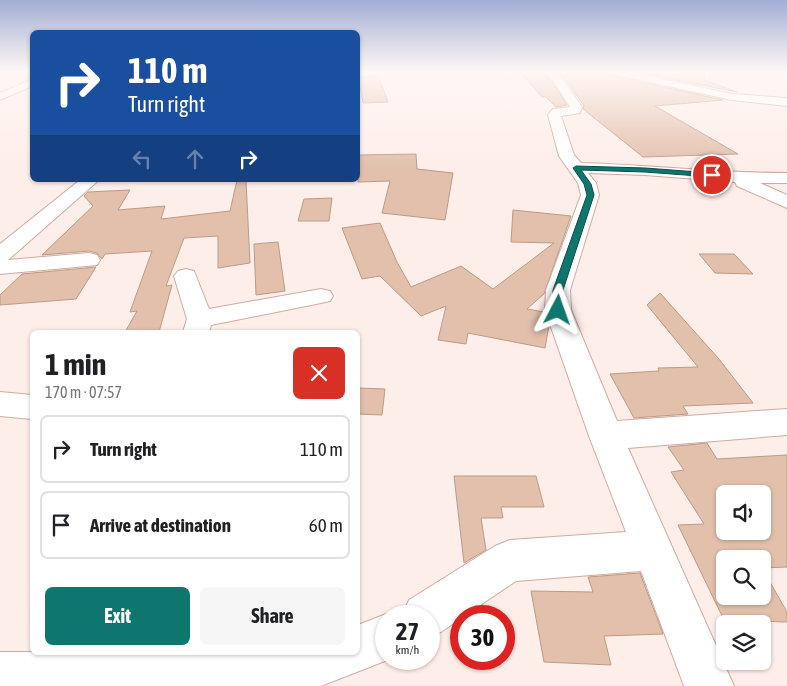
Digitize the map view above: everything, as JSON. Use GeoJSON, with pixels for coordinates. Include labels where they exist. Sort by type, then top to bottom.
{"type":"FeatureCollection","features":[{"type":"Feature","properties":{"kind":"street"},"geometry":{"type":"LineString","coordinates":[[573,103],[576,110],[557,112],[554,115],[567,156],[587,184],[590,195],[558,290],[558,310],[606,436],[709,686]]}},
{"type":"Feature","properties":{"kind":"street"},"geometry":{"type":"LineString","coordinates":[[576,168],[645,170],[730,177],[787,178]]}},
{"type":"Feature","properties":{"kind":"street"},"geometry":{"type":"LineString","coordinates":[[730,177],[787,202]]}},
{"type":"Feature","properties":{"kind":"street"},"geometry":{"type":"LineString","coordinates":[[0,255],[88,182]]}},
{"type":"Feature","properties":{"kind":"street"},"geometry":{"type":"LineString","coordinates":[[0,267],[89,260]]}},
{"type":"Feature","properties":{"kind":"street"},"geometry":{"type":"LineString","coordinates":[[186,276],[198,326],[321,296]]}},
{"type":"Feature","properties":{"kind":"street"},"geometry":{"type":"LineString","coordinates":[[0,404],[30,407]]}},
{"type":"Feature","properties":{"kind":"street"},"geometry":{"type":"LineString","coordinates":[[606,436],[787,422]]}},
{"type":"Feature","properties":{"kind":"street"},"geometry":{"type":"LineString","coordinates":[[440,606],[510,561],[653,550]]}},
{"type":"Feature","properties":{"kind":"street"},"geometry":{"type":"LineString","coordinates":[[360,650],[375,642]]}},
{"type":"Feature","properties":{"kind":"street"},"geometry":{"type":"LineString","coordinates":[[0,677],[83,664],[334,662],[349,655]]}},
{"type":"Feature","properties":{"kind":"building"},"geometry":{"type":"Polygon","coordinates":[[[552,103],[566,103],[567,105],[556,107],[552,103]]]}},
{"type":"Feature","properties":{"kind":"building"},"geometry":{"type":"Polygon","coordinates":[[[582,103],[689,103],[655,106],[738,154],[643,157],[583,109],[584,106],[582,103]]]}},
{"type":"Feature","properties":{"kind":"building"},"geometry":{"type":"Polygon","coordinates":[[[416,154],[417,169],[453,173],[445,220],[382,213],[390,181],[360,182],[360,155],[416,154]]]}},
{"type":"Feature","properties":{"kind":"building"},"geometry":{"type":"Polygon","coordinates":[[[237,182],[246,182],[250,263],[218,268],[218,236],[184,238],[166,286],[172,285],[160,330],[126,330],[137,311],[130,312],[152,251],[105,254],[102,259],[97,253],[89,251],[42,255],[93,206],[84,196],[88,192],[130,190],[118,210],[165,206],[161,219],[230,211],[237,182]]]}},
{"type":"Feature","properties":{"kind":"building"},"geometry":{"type":"Polygon","coordinates":[[[332,198],[329,221],[298,221],[304,199],[332,198]]]}},
{"type":"Feature","properties":{"kind":"building"},"geometry":{"type":"Polygon","coordinates":[[[513,210],[571,216],[544,294],[527,309],[544,312],[549,326],[545,348],[468,333],[466,344],[438,340],[446,306],[421,316],[380,276],[362,279],[342,228],[380,223],[397,262],[411,287],[461,266],[493,289],[554,243],[511,242],[513,210]]]}},
{"type":"Feature","properties":{"kind":"building"},"geometry":{"type":"Polygon","coordinates":[[[278,242],[285,291],[256,295],[254,244],[278,242]]]}},
{"type":"Feature","properties":{"kind":"building"},"geometry":{"type":"Polygon","coordinates":[[[699,254],[734,254],[753,274],[715,273],[699,254]]]}},
{"type":"Feature","properties":{"kind":"building"},"geometry":{"type":"Polygon","coordinates":[[[96,267],[76,299],[0,305],[0,295],[22,274],[96,267]]]}},
{"type":"Feature","properties":{"kind":"building"},"geometry":{"type":"Polygon","coordinates":[[[660,293],[719,359],[753,403],[683,406],[688,414],[634,418],[610,374],[659,371],[658,368],[698,367],[647,305],[660,293]]]}},
{"type":"Feature","properties":{"kind":"building"},"geometry":{"type":"Polygon","coordinates":[[[360,388],[385,389],[382,415],[360,414],[360,388]]]}},
{"type":"Feature","properties":{"kind":"building"},"geometry":{"type":"Polygon","coordinates":[[[707,443],[717,459],[787,455],[787,567],[771,568],[771,550],[716,550],[716,603],[678,525],[704,524],[671,472],[684,470],[668,447],[707,443]]]}},
{"type":"Feature","properties":{"kind":"building"},"geometry":{"type":"Polygon","coordinates":[[[454,476],[536,476],[544,507],[501,507],[503,518],[481,518],[486,550],[464,563],[454,476]]]}},
{"type":"Feature","properties":{"kind":"building"},"geometry":{"type":"Polygon","coordinates":[[[640,573],[663,634],[604,636],[611,665],[544,662],[531,591],[593,592],[588,577],[640,573]]]}},
{"type":"Feature","properties":{"kind":"building"},"geometry":{"type":"Polygon","coordinates":[[[771,584],[787,612],[787,622],[771,621],[771,615],[722,615],[717,605],[771,605],[771,584]]]}},
{"type":"Feature","properties":{"kind":"route"},"geometry":{"type":"LineString","coordinates":[[558,310],[558,290],[590,195],[587,184],[576,168],[645,170],[712,175]]}}]}
